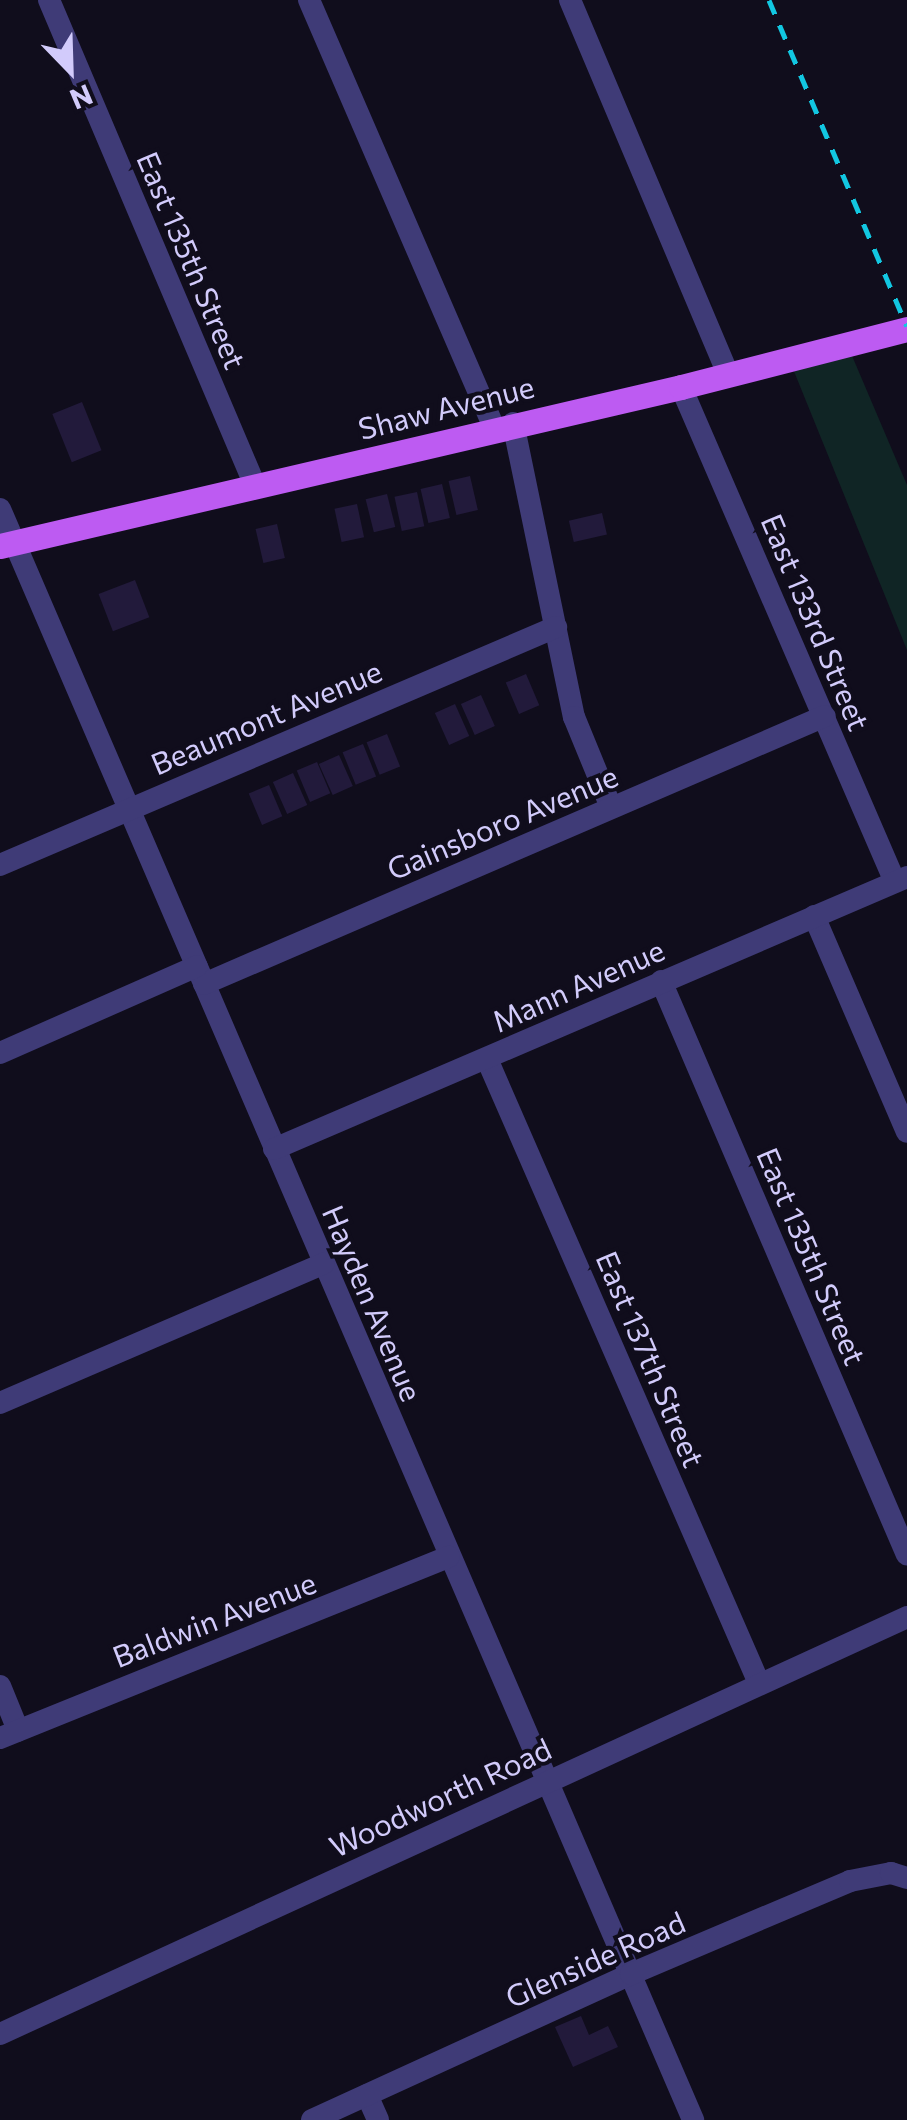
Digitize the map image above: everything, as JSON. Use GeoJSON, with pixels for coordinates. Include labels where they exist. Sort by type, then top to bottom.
{"type":"FeatureCollection","features":[{"type":"Feature","properties":{"kind":"main road","name":"Shaw Avenue"},"geometry":{"type":"LineString","coordinates":[[6,544],[256,488],[503,425],[682,387],[907,329]]}},
{"type":"Feature","properties":{"kind":"street","name":"East 135th Street"},"geometry":{"type":"LineString","coordinates":[[49,0],[256,488]]}},
{"type":"Feature","properties":{"kind":"street"},"geometry":{"type":"LineString","coordinates":[[309,0],[503,425],[556,627],[574,716],[611,807]]}},
{"type":"Feature","properties":{"kind":"street"},"geometry":{"type":"LineString","coordinates":[[570,0],[728,374]]}},
{"type":"Feature","properties":{"kind":"street","name":"East 133rd Street"},"geometry":{"type":"LineString","coordinates":[[682,387],[901,880]]}},
{"type":"Feature","properties":{"kind":"street","name":"Hayden Avenue"},"geometry":{"type":"LineString","coordinates":[[0,509],[6,544],[201,975],[693,2120]]}},
{"type":"Feature","properties":{"kind":"street","name":"Beaumont Avenue"},"geometry":{"type":"LineString","coordinates":[[0,865],[556,627]]}},
{"type":"Feature","properties":{"kind":"street","name":"Gainsboro Avenue"},"geometry":{"type":"LineString","coordinates":[[0,1053],[201,975],[825,716]]}},
{"type":"Feature","properties":{"kind":"street","name":"Mann Avenue"},"geometry":{"type":"LineString","coordinates":[[274,1149],[901,880]]}},
{"type":"Feature","properties":{"kind":"street"},"geometry":{"type":"LineString","coordinates":[[814,916],[907,1132]]}},
{"type":"Feature","properties":{"kind":"street","name":"East 135th Street"},"geometry":{"type":"LineString","coordinates":[[661,980],[907,1555]]}},
{"type":"Feature","properties":{"kind":"street","name":"East 137th Street"},"geometry":{"type":"LineString","coordinates":[[488,1059],[759,1683]]}},
{"type":"Feature","properties":{"kind":"street"},"geometry":{"type":"LineString","coordinates":[[0,1403],[324,1264]]}},
{"type":"Feature","properties":{"kind":"street","name":"Baldwin Avenue"},"geometry":{"type":"LineString","coordinates":[[9,1734],[450,1557]]}},
{"type":"Feature","properties":{"kind":"street","name":"Woodworth Road"},"geometry":{"type":"LineString","coordinates":[[0,2034],[907,1616]]}},
{"type":"Feature","properties":{"kind":"street"},"geometry":{"type":"LineString","coordinates":[[0,1686],[9,1734]]}},
{"type":"Feature","properties":{"kind":"street","name":"Glenside Road"},"geometry":{"type":"LineString","coordinates":[[312,2120],[631,1974],[850,1881],[891,1873],[907,1878]]}},
{"type":"Feature","properties":{"kind":"street"},"geometry":{"type":"LineString","coordinates":[[368,2095],[378,2120]]}},
{"type":"Feature","properties":{"kind":"green space"},"geometry":{"type":"Polygon","coordinates":[[[847,344],[907,485],[907,650],[789,359],[847,344]]]}},
{"type":"Feature","properties":{"kind":"building"},"geometry":{"type":"Polygon","coordinates":[[[82,402],[101,450],[72,462],[52,414],[82,402]]]}},
{"type":"Feature","properties":{"kind":"building"},"geometry":{"type":"Polygon","coordinates":[[[470,476],[478,510],[456,515],[449,481],[470,476]]]}},
{"type":"Feature","properties":{"kind":"building"},"geometry":{"type":"Polygon","coordinates":[[[442,484],[450,518],[428,523],[421,489],[442,484]]]}},
{"type":"Feature","properties":{"kind":"building"},"geometry":{"type":"Polygon","coordinates":[[[417,492],[424,526],[402,531],[395,497],[417,492]]]}},
{"type":"Feature","properties":{"kind":"building"},"geometry":{"type":"Polygon","coordinates":[[[387,494],[395,527],[374,532],[366,499],[387,494]]]}},
{"type":"Feature","properties":{"kind":"building"},"geometry":{"type":"Polygon","coordinates":[[[357,504],[364,537],[342,542],[335,509],[357,504]]]}},
{"type":"Feature","properties":{"kind":"building"},"geometry":{"type":"Polygon","coordinates":[[[602,513],[607,534],[574,542],[569,521],[602,513]]]}},
{"type":"Feature","properties":{"kind":"building"},"geometry":{"type":"Polygon","coordinates":[[[277,524],[285,558],[263,563],[256,529],[277,524]]]}},
{"type":"Feature","properties":{"kind":"building"},"geometry":{"type":"Polygon","coordinates":[[[135,580],[149,617],[113,631],[99,594],[135,580]]]}},
{"type":"Feature","properties":{"kind":"building"},"geometry":{"type":"Polygon","coordinates":[[[526,674],[539,705],[519,714],[506,683],[526,674]]]}},
{"type":"Feature","properties":{"kind":"building"},"geometry":{"type":"Polygon","coordinates":[[[481,695],[495,726],[475,735],[461,704],[481,695]]]}},
{"type":"Feature","properties":{"kind":"building"},"geometry":{"type":"Polygon","coordinates":[[[455,704],[469,736],[449,745],[435,713],[455,704]]]}},
{"type":"Feature","properties":{"kind":"building"},"geometry":{"type":"Polygon","coordinates":[[[387,734],[400,766],[380,775],[367,742],[387,734]]]}},
{"type":"Feature","properties":{"kind":"building"},"geometry":{"type":"Polygon","coordinates":[[[363,744],[376,776],[356,785],[343,752],[363,744]]]}},
{"type":"Feature","properties":{"kind":"building"},"geometry":{"type":"Polygon","coordinates":[[[339,755],[353,786],[333,795],[319,764],[339,755]]]}},
{"type":"Feature","properties":{"kind":"building"},"geometry":{"type":"Polygon","coordinates":[[[317,762],[330,793],[310,802],[297,771],[317,762]]]}},
{"type":"Feature","properties":{"kind":"building"},"geometry":{"type":"Polygon","coordinates":[[[293,773],[307,805],[287,814],[273,782],[293,773]]]}},
{"type":"Feature","properties":{"kind":"building"},"geometry":{"type":"Polygon","coordinates":[[[269,785],[282,816],[262,825],[249,794],[269,785]]]}},
{"type":"Feature","properties":{"kind":"building"},"geometry":{"type":"Polygon","coordinates":[[[581,2016],[589,2035],[608,2026],[618,2047],[573,2067],[555,2027],[581,2016]]]}},
{"type":"Feature","properties":{"kind":"railway"},"geometry":{"type":"LineString","coordinates":[[769,0],[907,326]]}}]}
